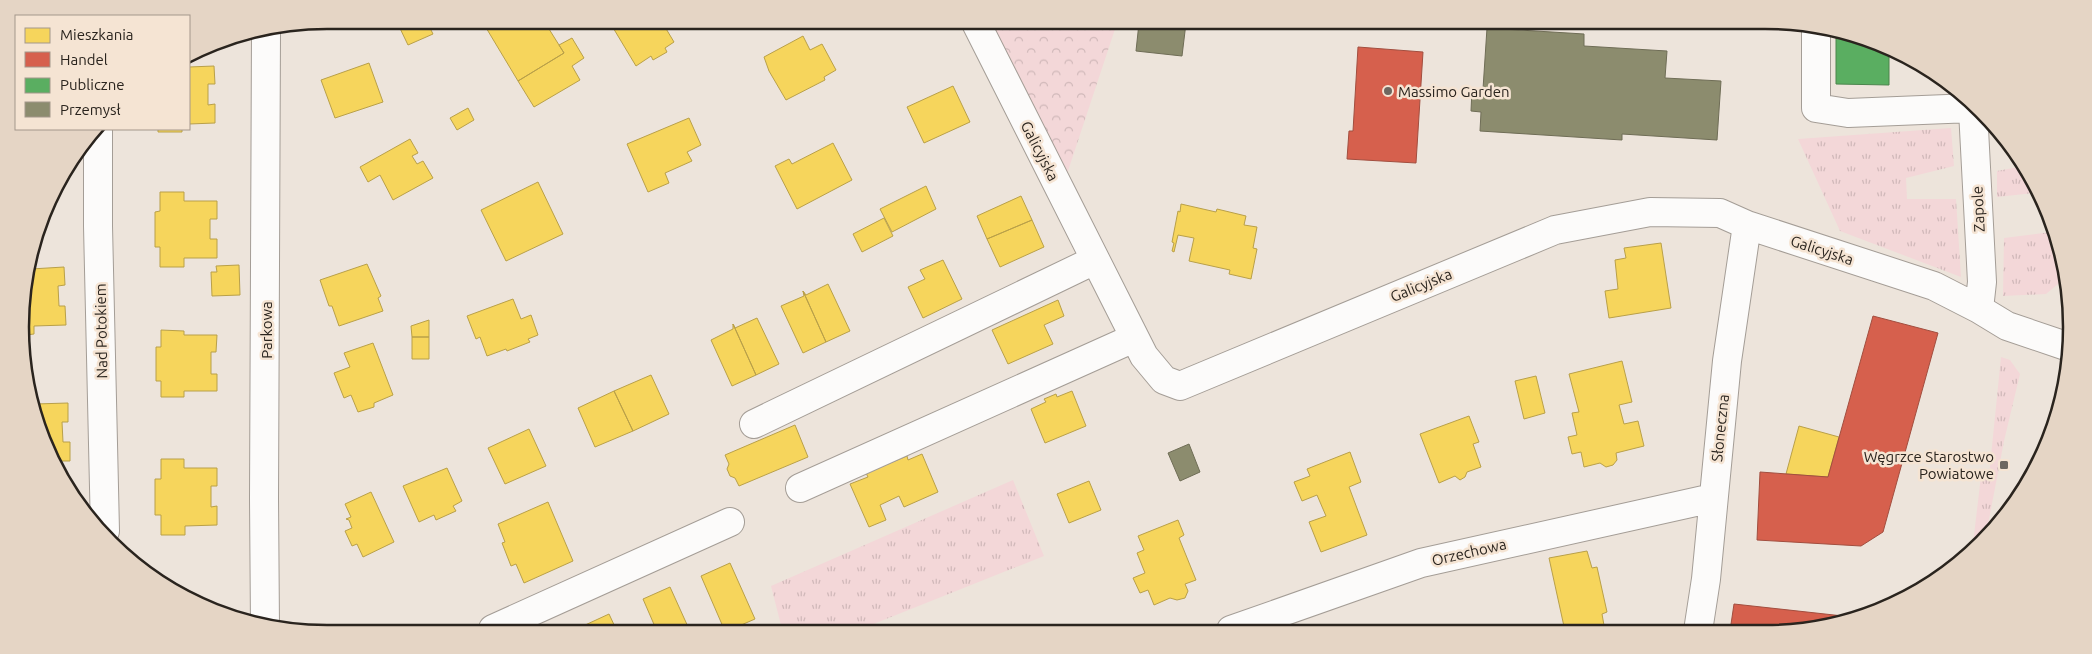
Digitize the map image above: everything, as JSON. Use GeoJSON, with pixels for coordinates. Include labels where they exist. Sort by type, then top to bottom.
{"type":"FeatureCollection","features":[{"type":"Feature","properties":{"kind":"street","name":"Galicyjska"},"geometry":{"type":"LineString","coordinates":[[979,29],[1144,356],[1164,380],[1180,386],[1555,230],[1650,212],[1720,213],[1747,225],[1934,286],[1979,309],[2006,326],[2063,345]]}},
{"type":"Feature","properties":{"kind":"street"},"geometry":{"type":"LineString","coordinates":[[1816,33],[1816,108],[1848,112],[1969,109]]}},
{"type":"Feature","properties":{"kind":"street","name":"Parkowa"},"geometry":{"type":"LineString","coordinates":[[266,35],[264,498],[266,619]]}},
{"type":"Feature","properties":{"kind":"street","name":"Zapole"},"geometry":{"type":"LineString","coordinates":[[1972,112],[1982,282],[1979,309]]}},
{"type":"Feature","properties":{"kind":"street","name":"Nad Potokiem"},"geometry":{"type":"LineString","coordinates":[[98,136],[98,226],[105,526]]}},
{"type":"Feature","properties":{"kind":"street","name":"Słoneczna"},"geometry":{"type":"LineString","coordinates":[[1699,625],[1706,579],[1727,361],[1747,225]]}},
{"type":"Feature","properties":{"kind":"street"},"geometry":{"type":"LineString","coordinates":[[754,424],[1095,260]]}},
{"type":"Feature","properties":{"kind":"street"},"geometry":{"type":"LineString","coordinates":[[800,488],[1134,338]]}},
{"type":"Feature","properties":{"kind":"street","name":"Orzechowa"},"geometry":{"type":"LineString","coordinates":[[1245,625],[1421,563],[1713,498]]}},
{"type":"Feature","properties":{"kind":"street"},"geometry":{"type":"LineString","coordinates":[[500,625],[730,522]]}},
{"type":"Feature","properties":{"kind":"green space"},"geometry":{"type":"Polygon","coordinates":[[[989,29],[1115,29],[1065,180],[989,29]]]}},
{"type":"Feature","properties":{"kind":"green space"},"geometry":{"type":"Polygon","coordinates":[[[1951,128],[1954,166],[1906,178],[1907,199],[1956,199],[1961,277],[1840,231],[1798,139],[1951,128]]]}},
{"type":"Feature","properties":{"kind":"green space"},"geometry":{"type":"Polygon","coordinates":[[[2017,167],[2031,193],[1997,197],[1997,171],[2017,167]]]}},
{"type":"Feature","properties":{"kind":"green space"},"geometry":{"type":"Polygon","coordinates":[[[2047,232],[2060,282],[2046,294],[2003,296],[2004,238],[2047,232]]]}},
{"type":"Feature","properties":{"kind":"green space"},"geometry":{"type":"Polygon","coordinates":[[[2001,357],[2010,360],[2020,374],[2004,441],[1988,525],[1973,540],[1981,476],[1989,476],[2001,357]]]}},
{"type":"Feature","properties":{"kind":"green space"},"geometry":{"type":"Polygon","coordinates":[[[1013,480],[1044,556],[871,625],[781,625],[771,586],[1013,480]]]}},
{"type":"Feature","properties":{"kind":"building: Mieszkania"},"geometry":{"type":"Polygon","coordinates":[[[400,29],[430,29],[433,34],[408,45],[400,29]]]}},
{"type":"Feature","properties":{"kind":"building: Mieszkania"},"geometry":{"type":"Polygon","coordinates":[[[487,29],[549,29],[564,53],[518,81],[487,29]]]}},
{"type":"Feature","properties":{"kind":"building: Mieszkania"},"geometry":{"type":"Polygon","coordinates":[[[614,29],[666,29],[674,42],[665,48],[667,52],[653,60],[651,56],[636,66],[614,29]]]}},
{"type":"Feature","properties":{"kind":"building: Mieszkania"},"geometry":{"type":"Polygon","coordinates":[[[803,36],[810,50],[822,44],[836,70],[824,77],[825,80],[786,100],[769,71],[764,57],[803,36]]]}},
{"type":"Feature","properties":{"kind":"building: Mieszkania"},"geometry":{"type":"Polygon","coordinates":[[[572,38],[584,58],[572,66],[580,80],[534,107],[518,81],[564,53],[559,45],[572,38]]]}},
{"type":"Feature","properties":{"kind":"building: Mieszkania"},"geometry":{"type":"Polygon","coordinates":[[[369,63],[383,102],[335,118],[321,80],[369,63]]]}},
{"type":"Feature","properties":{"kind":"building: Mieszkania"},"geometry":{"type":"Polygon","coordinates":[[[214,66],[215,84],[208,84],[208,105],[215,104],[215,123],[190,124],[190,67],[214,66]]]}},
{"type":"Feature","properties":{"kind":"building: Mieszkania"},"geometry":{"type":"Polygon","coordinates":[[[953,86],[970,122],[924,143],[907,107],[953,86]]]}},
{"type":"Feature","properties":{"kind":"building: Mieszkania"},"geometry":{"type":"Polygon","coordinates":[[[468,108],[474,120],[457,130],[450,118],[468,108]]]}},
{"type":"Feature","properties":{"kind":"building: Mieszkania"},"geometry":{"type":"Polygon","coordinates":[[[689,118],[701,145],[687,152],[692,161],[665,173],[669,183],[648,192],[627,144],[689,118]]]}},
{"type":"Feature","properties":{"kind":"building: Mieszkania"},"geometry":{"type":"Polygon","coordinates":[[[158,130],[182,130],[182,132],[158,132],[158,130]]]}},
{"type":"Feature","properties":{"kind":"building: Mieszkania"},"geometry":{"type":"Polygon","coordinates":[[[410,139],[418,153],[412,156],[417,164],[423,161],[433,178],[393,200],[380,175],[368,182],[360,167],[410,139]]]}},
{"type":"Feature","properties":{"kind":"building: Mieszkania"},"geometry":{"type":"Polygon","coordinates":[[[833,143],[852,180],[797,209],[775,166],[789,159],[792,164],[833,143]]]}},
{"type":"Feature","properties":{"kind":"building: Mieszkania"},"geometry":{"type":"Polygon","coordinates":[[[538,182],[563,234],[506,261],[481,210],[538,182]]]}},
{"type":"Feature","properties":{"kind":"building: Mieszkania"},"geometry":{"type":"Polygon","coordinates":[[[926,186],[936,209],[892,232],[880,209],[926,186]]]}},
{"type":"Feature","properties":{"kind":"building: Mieszkania"},"geometry":{"type":"Polygon","coordinates":[[[160,192],[184,192],[184,201],[217,201],[217,219],[210,219],[210,239],[217,239],[217,258],[184,258],[184,267],[160,267],[160,247],[155,247],[155,212],[160,211],[160,192]]]}},
{"type":"Feature","properties":{"kind":"building: Mieszkania"},"geometry":{"type":"Polygon","coordinates":[[[1021,196],[1032,220],[987,239],[977,216],[1021,196]]]}},
{"type":"Feature","properties":{"kind":"building: Mieszkania"},"geometry":{"type":"Polygon","coordinates":[[[1181,204],[1216,212],[1217,209],[1246,216],[1244,225],[1257,227],[1253,248],[1257,249],[1251,279],[1229,274],[1230,270],[1189,261],[1194,238],[1178,235],[1174,252],[1172,251],[1174,243],[1172,242],[1181,204]]]}},
{"type":"Feature","properties":{"kind":"building: Mieszkania"},"geometry":{"type":"Polygon","coordinates":[[[884,218],[893,236],[862,252],[853,234],[884,218]]]}},
{"type":"Feature","properties":{"kind":"building: Mieszkania"},"geometry":{"type":"Polygon","coordinates":[[[1032,220],[1044,247],[1000,267],[987,239],[1032,220]]]}},
{"type":"Feature","properties":{"kind":"building: Mieszkania"},"geometry":{"type":"Polygon","coordinates":[[[1661,243],[1671,308],[1609,318],[1605,291],[1618,289],[1615,260],[1626,258],[1624,248],[1661,243]]]}},
{"type":"Feature","properties":{"kind":"building: Mieszkania"},"geometry":{"type":"Polygon","coordinates":[[[943,260],[962,299],[923,318],[908,287],[925,279],[920,270],[943,260]]]}},
{"type":"Feature","properties":{"kind":"building: Mieszkania"},"geometry":{"type":"Polygon","coordinates":[[[367,264],[381,296],[378,298],[383,311],[339,326],[332,306],[329,306],[320,280],[367,264]]]}},
{"type":"Feature","properties":{"kind":"building: Mieszkania"},"geometry":{"type":"Polygon","coordinates":[[[239,265],[240,295],[212,296],[211,272],[217,272],[216,266],[239,265]]]}},
{"type":"Feature","properties":{"kind":"building: Mieszkania"},"geometry":{"type":"Polygon","coordinates":[[[64,267],[65,285],[58,286],[59,306],[65,306],[66,325],[34,326],[34,334],[29,335],[29,307],[34,269],[64,267]]]}},
{"type":"Feature","properties":{"kind":"building: Mieszkania"},"geometry":{"type":"Polygon","coordinates":[[[828,284],[850,331],[826,342],[803,291],[806,295],[828,284]]]}},
{"type":"Feature","properties":{"kind":"building: Mieszkania"},"geometry":{"type":"Polygon","coordinates":[[[803,291],[826,342],[803,353],[781,306],[804,296],[803,291]]]}},
{"type":"Feature","properties":{"kind":"building: Mieszkania"},"geometry":{"type":"Polygon","coordinates":[[[513,299],[521,319],[531,315],[538,335],[528,339],[530,342],[487,356],[480,337],[476,339],[467,316],[513,299]]]}},
{"type":"Feature","properties":{"kind":"building: Mieszkania"},"geometry":{"type":"Polygon","coordinates":[[[1058,300],[1064,316],[1044,325],[1053,344],[1008,364],[992,330],[1058,300]]]}},
{"type":"Feature","properties":{"kind":"building: Mieszkania"},"geometry":{"type":"Polygon","coordinates":[[[757,318],[779,364],[756,375],[733,324],[735,328],[757,318]]]}},
{"type":"Feature","properties":{"kind":"building: Mieszkania"},"geometry":{"type":"Polygon","coordinates":[[[429,320],[429,337],[412,337],[411,326],[429,320]]]}},
{"type":"Feature","properties":{"kind":"building: Mieszkania"},"geometry":{"type":"Polygon","coordinates":[[[733,324],[756,375],[732,386],[711,340],[733,329],[733,324]]]}},
{"type":"Feature","properties":{"kind":"building: Mieszkania"},"geometry":{"type":"Polygon","coordinates":[[[161,330],[184,331],[184,335],[217,335],[216,352],[211,352],[211,374],[217,374],[217,391],[184,391],[184,397],[161,397],[161,381],[156,381],[156,347],[161,347],[161,330]]]}},
{"type":"Feature","properties":{"kind":"building: Mieszkania"},"geometry":{"type":"Polygon","coordinates":[[[412,337],[429,337],[429,359],[412,359],[412,337]]]}},
{"type":"Feature","properties":{"kind":"building: Mieszkania"},"geometry":{"type":"Polygon","coordinates":[[[373,343],[393,395],[374,403],[374,407],[358,412],[351,395],[344,398],[334,373],[350,367],[344,353],[373,343]]]}},
{"type":"Feature","properties":{"kind":"building: Mieszkania"},"geometry":{"type":"Polygon","coordinates":[[[1622,361],[1632,402],[1619,405],[1624,424],[1638,421],[1644,446],[1616,453],[1617,460],[1613,465],[1606,467],[1600,463],[1584,467],[1581,452],[1572,454],[1568,437],[1577,435],[1572,413],[1579,412],[1569,374],[1622,361]]]}},
{"type":"Feature","properties":{"kind":"building: Mieszkania"},"geometry":{"type":"Polygon","coordinates":[[[651,375],[669,414],[633,431],[614,391],[651,375]]]}},
{"type":"Feature","properties":{"kind":"building: Mieszkania"},"geometry":{"type":"Polygon","coordinates":[[[1536,376],[1545,413],[1524,419],[1515,381],[1536,376]]]}},
{"type":"Feature","properties":{"kind":"building: Mieszkania"},"geometry":{"type":"Polygon","coordinates":[[[614,391],[633,431],[595,447],[578,408],[614,391]]]}},
{"type":"Feature","properties":{"kind":"building: Mieszkania"},"geometry":{"type":"Polygon","coordinates":[[[1072,391],[1086,426],[1045,443],[1031,409],[1046,402],[1044,399],[1056,394],[1057,397],[1072,391]]]}},
{"type":"Feature","properties":{"kind":"building: Mieszkania"},"geometry":{"type":"Polygon","coordinates":[[[68,403],[68,422],[62,422],[63,442],[70,442],[70,461],[61,461],[51,441],[39,404],[68,403]]]}},
{"type":"Feature","properties":{"kind":"building: Mieszkania"},"geometry":{"type":"Polygon","coordinates":[[[1469,416],[1479,442],[1473,444],[1481,467],[1467,472],[1465,477],[1460,480],[1455,476],[1439,483],[1420,434],[1469,416]]]}},
{"type":"Feature","properties":{"kind":"building: Mieszkania"},"geometry":{"type":"Polygon","coordinates":[[[795,425],[808,457],[739,486],[735,478],[730,476],[727,469],[729,464],[725,455],[795,425]]]}},
{"type":"Feature","properties":{"kind":"building: Mieszkania"},"geometry":{"type":"Polygon","coordinates":[[[1799,426],[1839,437],[1828,477],[1786,474],[1799,426]]]}},
{"type":"Feature","properties":{"kind":"building: Mieszkania"},"geometry":{"type":"Polygon","coordinates":[[[529,429],[546,466],[505,484],[488,448],[529,429]]]}},
{"type":"Feature","properties":{"kind":"building: Mieszkania"},"geometry":{"type":"Polygon","coordinates":[[[1350,452],[1361,482],[1349,487],[1367,535],[1321,552],[1309,522],[1326,516],[1317,495],[1302,501],[1294,482],[1310,476],[1307,469],[1350,452]]]}},
{"type":"Feature","properties":{"kind":"building: Mieszkania"},"geometry":{"type":"Polygon","coordinates":[[[922,454],[938,492],[904,507],[899,496],[880,505],[886,520],[869,527],[850,484],[868,477],[866,473],[907,456],[908,460],[922,454]]]}},
{"type":"Feature","properties":{"kind":"building: Mieszkania"},"geometry":{"type":"Polygon","coordinates":[[[161,459],[184,459],[184,468],[217,468],[217,486],[211,486],[211,507],[217,506],[217,525],[185,526],[185,535],[161,535],[161,515],[155,515],[155,479],[161,479],[161,459]]]}},
{"type":"Feature","properties":{"kind":"building: Mieszkania"},"geometry":{"type":"Polygon","coordinates":[[[447,468],[462,501],[453,506],[456,511],[436,520],[434,515],[419,522],[403,486],[447,468]]]}},
{"type":"Feature","properties":{"kind":"building: Mieszkania"},"geometry":{"type":"Polygon","coordinates":[[[1089,481],[1101,510],[1069,523],[1057,494],[1089,481]]]}},
{"type":"Feature","properties":{"kind":"building: Mieszkania"},"geometry":{"type":"Polygon","coordinates":[[[371,492],[394,542],[363,557],[357,544],[352,546],[345,531],[352,528],[349,520],[346,519],[351,517],[345,504],[371,492]]]}},
{"type":"Feature","properties":{"kind":"building: Mieszkania"},"geometry":{"type":"Polygon","coordinates":[[[548,502],[573,561],[524,583],[516,564],[511,566],[502,543],[505,542],[498,524],[548,502]]]}},
{"type":"Feature","properties":{"kind":"building: Mieszkania"},"geometry":{"type":"Polygon","coordinates":[[[1178,520],[1184,535],[1179,538],[1196,580],[1185,584],[1188,591],[1185,598],[1177,600],[1170,598],[1154,605],[1148,590],[1140,593],[1133,578],[1145,573],[1137,553],[1144,550],[1138,536],[1178,520]]]}},
{"type":"Feature","properties":{"kind":"building: Mieszkania"},"geometry":{"type":"Polygon","coordinates":[[[1587,551],[1592,568],[1597,567],[1607,612],[1602,614],[1604,625],[1564,625],[1549,558],[1587,551]]]}},
{"type":"Feature","properties":{"kind":"building: Mieszkania"},"geometry":{"type":"Polygon","coordinates":[[[730,563],[755,619],[741,625],[722,625],[701,576],[730,563]]]}},
{"type":"Feature","properties":{"kind":"building: Mieszkania"},"geometry":{"type":"Polygon","coordinates":[[[670,587],[687,625],[654,625],[643,599],[670,587]]]}},
{"type":"Feature","properties":{"kind":"building: Mieszkania"},"geometry":{"type":"Polygon","coordinates":[[[609,614],[614,625],[585,625],[609,614]]]}},
{"type":"Feature","properties":{"kind":"building: Handel","name":"Massimo Garden"},"geometry":{"type":"Polygon","coordinates":[[[1358,47],[1423,52],[1416,163],[1347,159],[1349,131],[1353,131],[1358,47]]]}},
{"type":"Feature","properties":{"kind":"building: Handel"},"geometry":{"type":"Polygon","coordinates":[[[1873,316],[1938,333],[1883,532],[1861,546],[1757,540],[1760,472],[1828,477],[1873,316]]]}},
{"type":"Feature","properties":{"kind":"building: Handel"},"geometry":{"type":"Polygon","coordinates":[[[1734,604],[1840,616],[1785,625],[1731,625],[1734,604]]]}},
{"type":"Feature","properties":{"kind":"building: Publiczne"},"geometry":{"type":"Polygon","coordinates":[[[1836,37],[1889,56],[1889,85],[1836,84],[1836,37]]]}},
{"type":"Feature","properties":{"kind":"building: Przemysł"},"geometry":{"type":"Polygon","coordinates":[[[1138,29],[1185,29],[1182,56],[1136,51],[1138,29]]]}},
{"type":"Feature","properties":{"kind":"building: Przemysł"},"geometry":{"type":"Polygon","coordinates":[[[1487,29],[1584,34],[1584,46],[1667,51],[1665,78],[1721,81],[1717,140],[1622,134],[1622,140],[1480,131],[1481,112],[1471,111],[1472,89],[1483,89],[1487,29]]]}},
{"type":"Feature","properties":{"kind":"building: Przemysł"},"geometry":{"type":"Polygon","coordinates":[[[1189,444],[1200,472],[1180,481],[1168,453],[1189,444]]]}},
{"type":"Feature","properties":{"kind":"place","name":"Massimo Garden"},"geometry":{"type":"Point","coordinates":[1388,91]}},
{"type":"Feature","properties":{"kind":"place","name":"Węgrzce Starostwo Powiatowe"},"geometry":{"type":"Point","coordinates":[2004,465]}}]}
